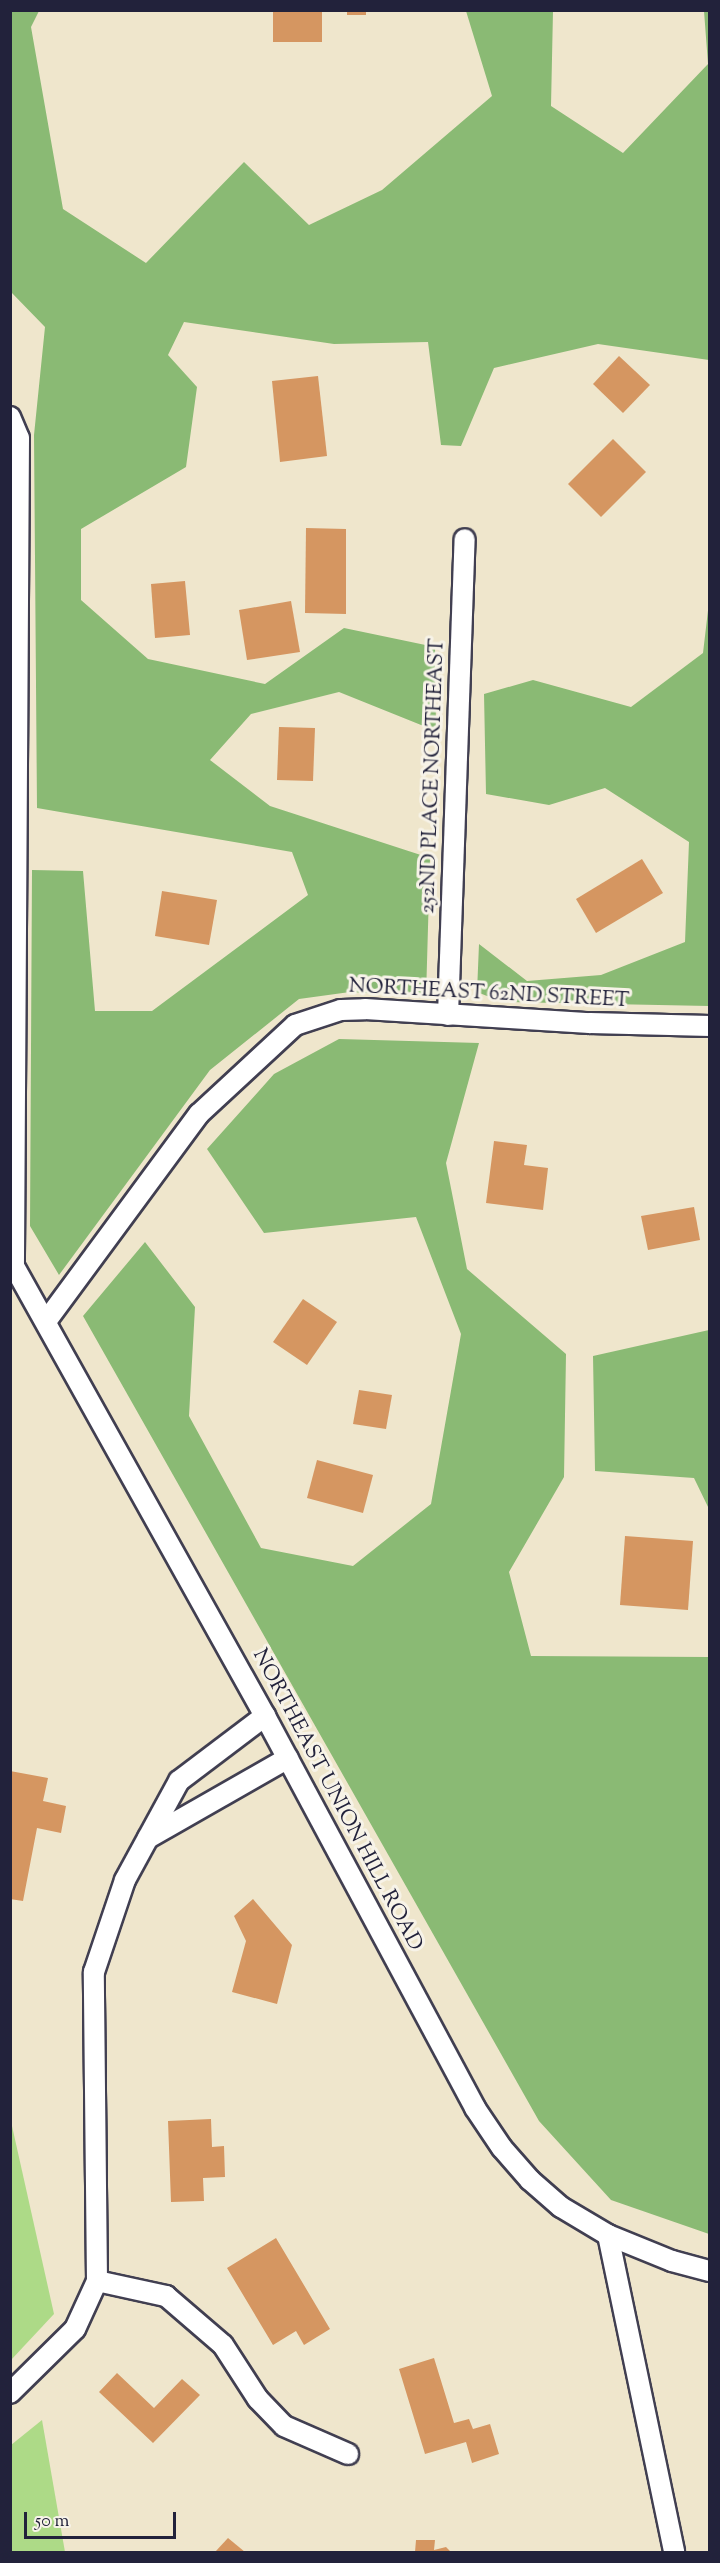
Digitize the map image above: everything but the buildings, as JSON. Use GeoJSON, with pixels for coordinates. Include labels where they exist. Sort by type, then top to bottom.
{"type":"FeatureCollection","features":[{"type":"Feature","properties":{"kind":"street"},"geometry":{"type":"LineString","coordinates":[[10,417],[19,438],[12,1262]]}},
{"type":"Feature","properties":{"kind":"street","name":"252ND PLACE NORTHEAST"},"geometry":{"type":"LineString","coordinates":[[448,1015],[465,539]]}},
{"type":"Feature","properties":{"kind":"street","name":"NORTHEAST 62ND STREET"},"geometry":{"type":"LineString","coordinates":[[47,1320],[199,1114],[295,1025],[341,1010],[710,1026]]}},
{"type":"Feature","properties":{"kind":"street","name":"NORTHEAST UNION HILL ROAD"},"geometry":{"type":"LineString","coordinates":[[12,1262],[47,1320],[288,1758],[475,2108],[530,2180],[561,2207],[608,2235],[672,2261],[710,2271]]}},
{"type":"Feature","properties":{"kind":"street"},"geometry":{"type":"LineString","coordinates":[[10,2393],[75,2329],[97,2281],[94,1972],[125,1880],[179,1781],[215,1750],[265,1716]]}},
{"type":"Feature","properties":{"kind":"street"},"geometry":{"type":"LineString","coordinates":[[148,1838],[288,1758]]}},
{"type":"Feature","properties":{"kind":"street"},"geometry":{"type":"LineString","coordinates":[[608,2235],[674,2553]]}},
{"type":"Feature","properties":{"kind":"street"},"geometry":{"type":"LineString","coordinates":[[97,2281],[166,2296],[223,2345],[258,2399],[284,2426],[348,2454]]}},
{"type":"Feature","properties":{"kind":"green space"},"geometry":{"type":"Polygon","coordinates":[[[10,11],[39,11],[31,27],[63,209],[146,263],[244,162],[309,225],[382,190],[492,96],[466,11],[553,11],[551,106],[623,153],[708,64],[704,11],[710,11],[709,360],[598,344],[494,368],[461,446],[441,445],[428,342],[334,344],[184,322],[168,355],[197,387],[186,467],[81,529],[81,600],[148,659],[265,684],[344,628],[435,647],[436,731],[339,692],[251,714],[210,760],[270,806],[430,858],[426,997],[350,992],[299,999],[210,1070],[59,1275],[30,1226],[32,870],[83,871],[95,1011],[152,1011],[308,895],[292,852],[37,808],[34,435],[45,327],[11,292],[10,11]]]}},
{"type":"Feature","properties":{"kind":"green space"},"geometry":{"type":"Polygon","coordinates":[[[709,602],[709,1006],[502,1002],[477,992],[479,944],[527,981],[601,975],[685,942],[689,842],[605,788],[549,805],[486,794],[484,694],[533,680],[631,707],[703,653],[709,602]]]}},
{"type":"Feature","properties":{"kind":"green space"},"geometry":{"type":"Polygon","coordinates":[[[339,1039],[479,1043],[446,1163],[467,1269],[566,1354],[564,1477],[509,1572],[531,1656],[709,1657],[709,2234],[611,2200],[539,2121],[83,1316],[145,1242],[195,1307],[189,1416],[261,1548],[353,1566],[431,1504],[461,1334],[416,1217],[264,1233],[207,1149],[274,1074],[339,1039]]]}},
{"type":"Feature","properties":{"kind":"green space"},"geometry":{"type":"Polygon","coordinates":[[[709,1330],[709,1509],[694,1478],[595,1471],[593,1356],[709,1330]]]}},
{"type":"Feature","properties":{"kind":"green space"},"geometry":{"type":"Polygon","coordinates":[[[10,2117],[54,2314],[11,2360],[10,2360],[10,2117]]]}},
{"type":"Feature","properties":{"kind":"green space"},"geometry":{"type":"Polygon","coordinates":[[[42,2420],[65,2552],[11,2552],[11,2445],[42,2420]]]}}]}
